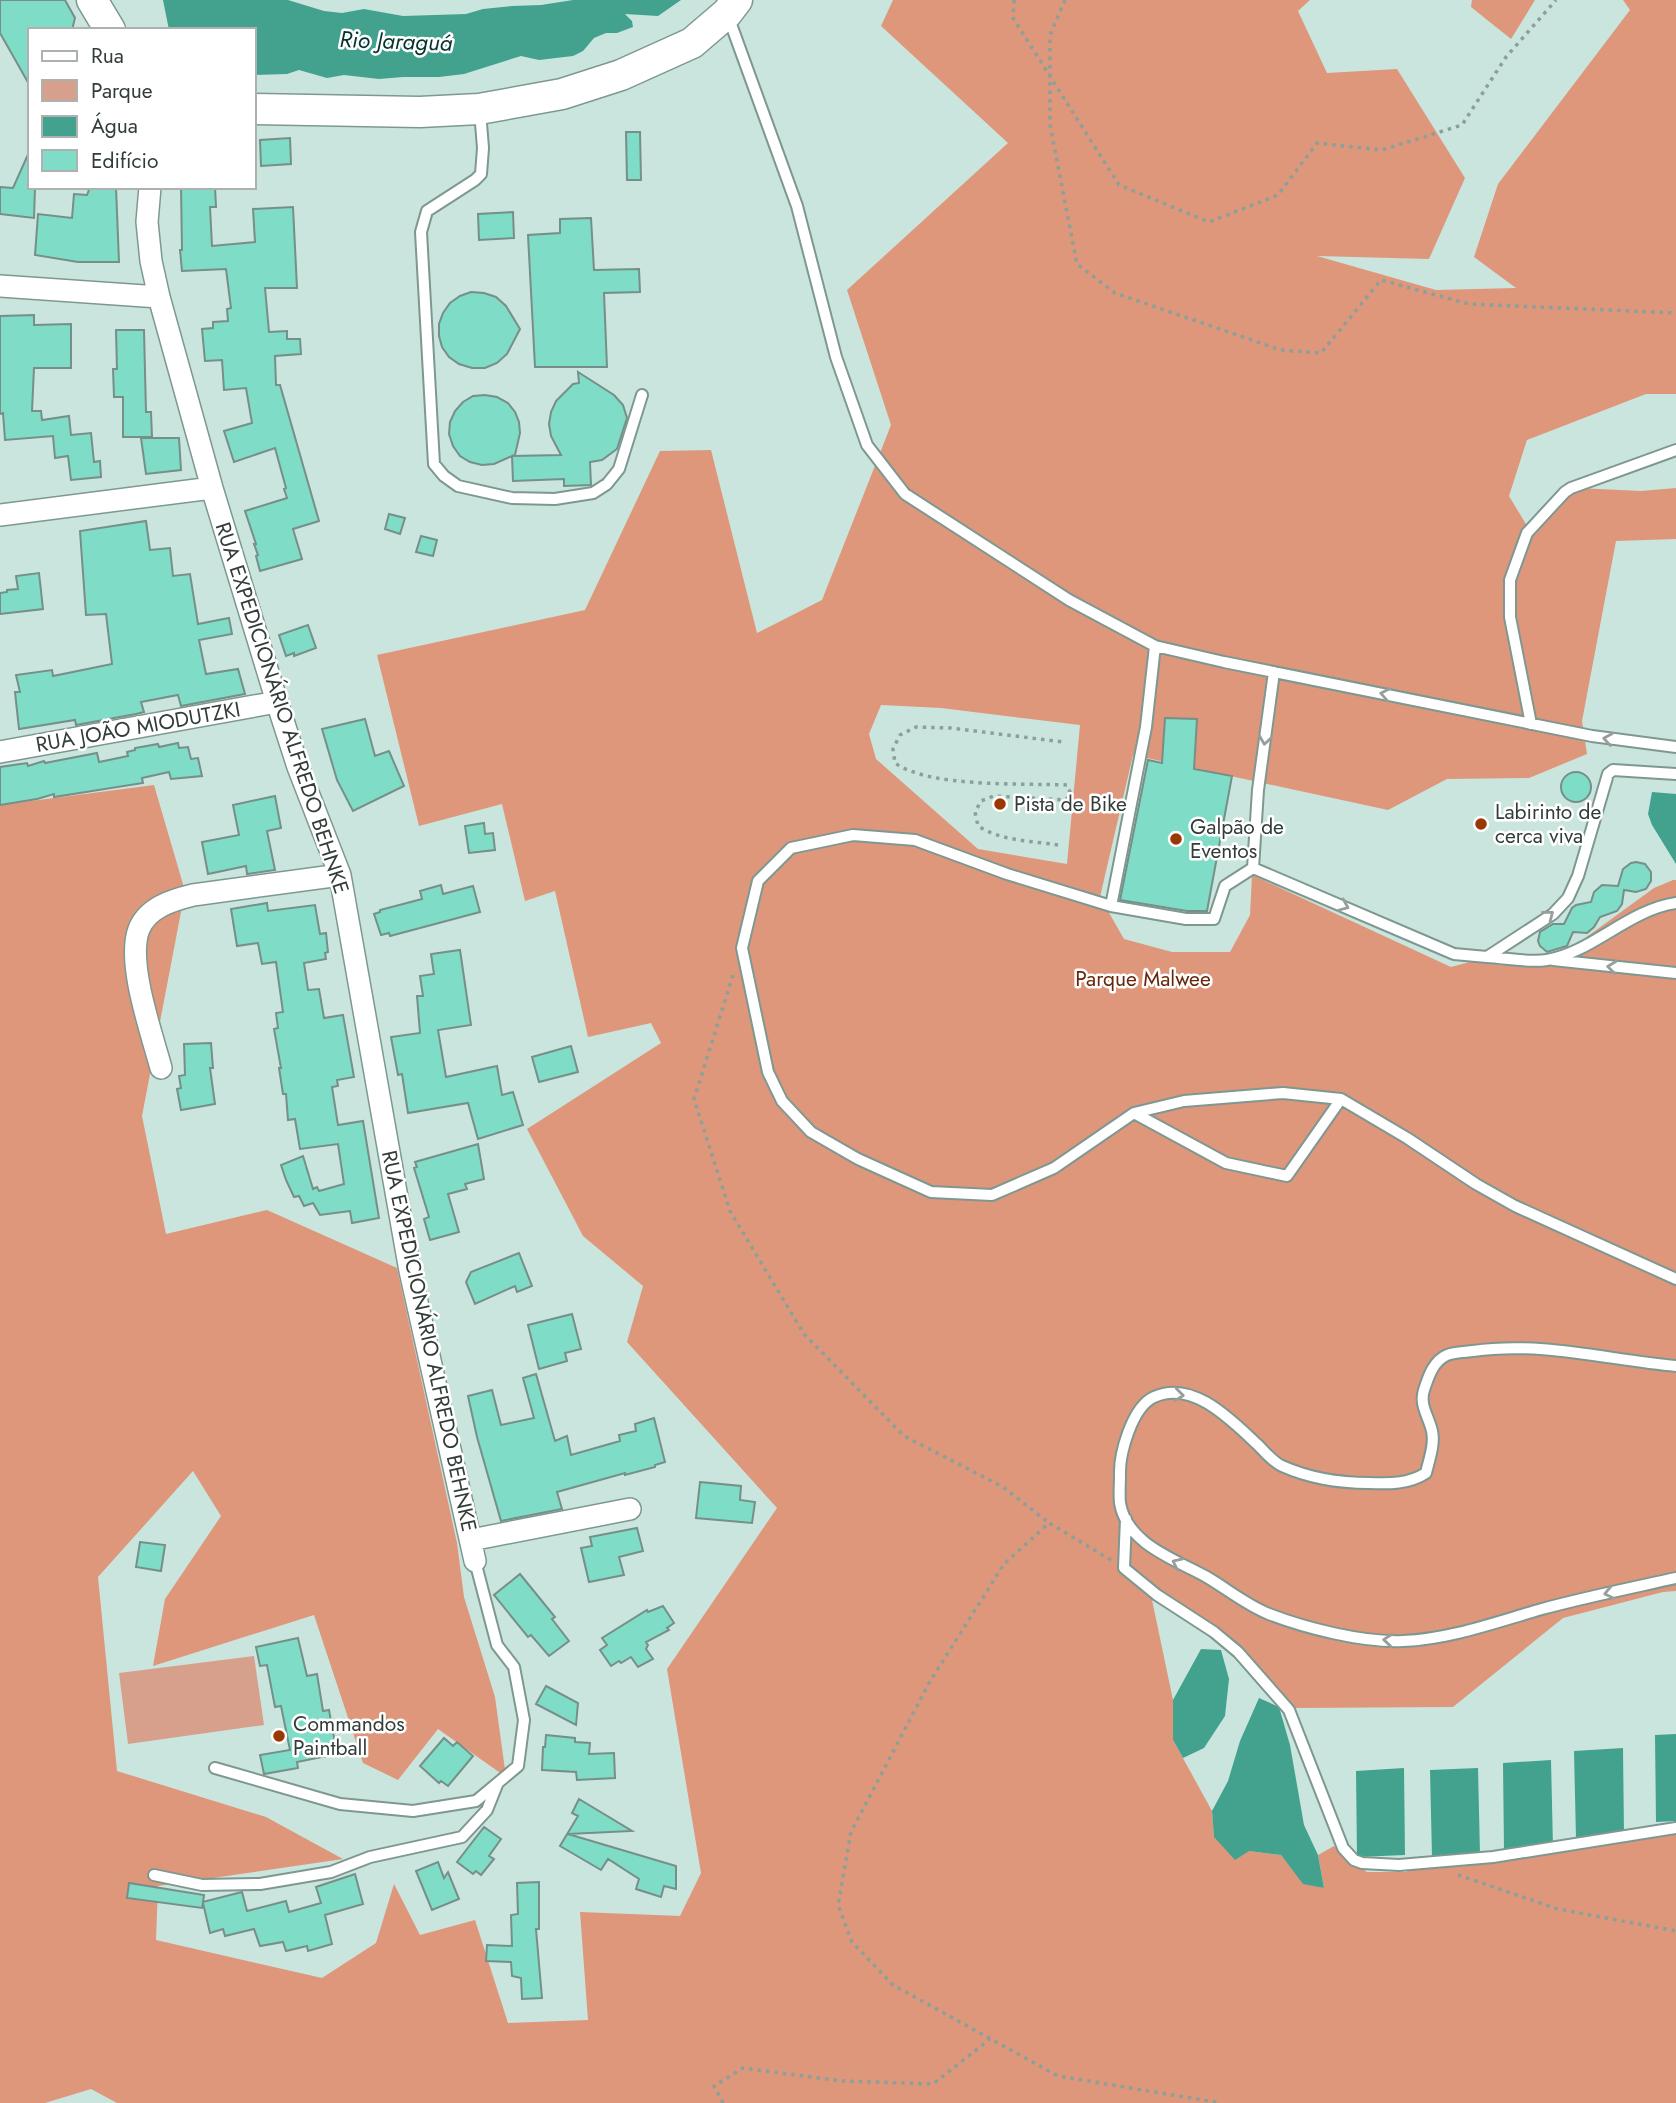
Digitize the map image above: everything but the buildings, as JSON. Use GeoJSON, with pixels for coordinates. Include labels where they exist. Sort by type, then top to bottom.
{"type":"FeatureCollection","features":[{"type":"Feature","properties":{"kind":"main road"},"geometry":{"type":"LineString","coordinates":[[92,0],[109,28]]}},
{"type":"Feature","properties":{"kind":"main road"},"geometry":{"type":"LineString","coordinates":[[256,109],[420,112],[480,108],[562,94],[621,75],[692,43],[732,7]]}},
{"type":"Feature","properties":{"kind":"street","name":"RUA EXPEDICIONÁRIO ALFREDO BEHNKE"},"geometry":{"type":"LineString","coordinates":[[150,189],[147,222],[151,261],[159,297],[212,488],[277,702],[298,767],[340,875],[410,1271],[473,1551]]}},
{"type":"Feature","properties":{"kind":"street"},"geometry":{"type":"LineString","coordinates":[[0,286],[159,297]]}},
{"type":"Feature","properties":{"kind":"street"},"geometry":{"type":"LineString","coordinates":[[0,515],[212,488]]}},
{"type":"Feature","properties":{"kind":"street","name":"RUA JOÃO MIODUTZKI"},"geometry":{"type":"LineString","coordinates":[[0,752],[277,702]]}},
{"type":"Feature","properties":{"kind":"street"},"geometry":{"type":"LineString","coordinates":[[161,1068],[139,988],[135,955],[139,929],[152,913],[170,901],[193,895],[340,875]]}},
{"type":"Feature","properties":{"kind":"street"},"geometry":{"type":"LineString","coordinates":[[473,1551],[630,1509]]}},
{"type":"Feature","properties":{"kind":"lane"},"geometry":{"type":"LineString","coordinates":[[732,7],[797,206],[835,356],[867,445],[905,494],[1069,600],[1155,646],[1592,736],[1676,747]]}},
{"type":"Feature","properties":{"kind":"lane"},"geometry":{"type":"LineString","coordinates":[[480,108],[483,148],[481,174],[427,211],[421,232],[434,464],[444,477],[458,486],[512,498],[555,499],[593,493],[607,484],[620,469],[642,395]]}},
{"type":"Feature","properties":{"kind":"lane"},"geometry":{"type":"LineString","coordinates":[[1531,724],[1508,594],[1510,580],[1527,533],[1570,488],[1676,450]]}},
{"type":"Feature","properties":{"kind":"lane"},"geometry":{"type":"LineString","coordinates":[[1111,906],[1146,727],[1155,646]]}},
{"type":"Feature","properties":{"kind":"lane"},"geometry":{"type":"LineString","coordinates":[[1253,867],[1258,790],[1274,672]]}},
{"type":"Feature","properties":{"kind":"lane"},"geometry":{"type":"LineString","coordinates":[[1487,957],[1553,914],[1568,898],[1578,876],[1608,775],[1613,770],[1676,774]]}},
{"type":"Feature","properties":{"kind":"lane"},"geometry":{"type":"LineString","coordinates":[[1253,867],[1225,886],[1214,919],[1186,919],[1111,906],[1007,874],[915,840],[853,835],[791,848],[758,881],[741,948],[768,1072],[782,1101],[811,1132],[858,1159],[931,1192],[992,1195],[1054,1168],[1134,1113],[1184,1101],[1283,1093],[1341,1099],[1515,1206],[1676,1279]]}},
{"type":"Feature","properties":{"kind":"lane"},"geometry":{"type":"LineString","coordinates":[[1253,867],[1454,954],[1676,973]]}},
{"type":"Feature","properties":{"kind":"lane"},"geometry":{"type":"LineString","coordinates":[[1548,960],[1571,952],[1643,912],[1676,902]]}},
{"type":"Feature","properties":{"kind":"lane"},"geometry":{"type":"LineString","coordinates":[[1134,1113],[1226,1163],[1287,1176],[1341,1099]]}},
{"type":"Feature","properties":{"kind":"lane"},"geometry":{"type":"LineString","coordinates":[[1676,1366],[1540,1349],[1491,1348],[1447,1355],[1435,1364],[1423,1394],[1423,1407],[1433,1432],[1426,1473],[1392,1484],[1343,1483],[1279,1465],[1227,1417],[1195,1397],[1170,1392],[1152,1398],[1135,1417],[1119,1464],[1121,1504],[1126,1519],[1140,1538],[1166,1557],[1204,1575],[1267,1613],[1322,1630],[1360,1638],[1401,1642],[1446,1637],[1550,1607],[1676,1578]]}},
{"type":"Feature","properties":{"kind":"lane"},"geometry":{"type":"LineString","coordinates":[[1126,1519],[1124,1568],[1157,1595],[1214,1632],[1238,1652],[1289,1710],[1343,1847],[1354,1860],[1399,1865],[1493,1857],[1676,1828]]}},
{"type":"Feature","properties":{"kind":"lane"},"geometry":{"type":"LineString","coordinates":[[215,1768],[340,1804],[413,1811],[476,1801],[519,1766],[524,1720],[514,1667],[496,1645],[473,1551]]}},
{"type":"Feature","properties":{"kind":"lane"},"geometry":{"type":"LineString","coordinates":[[154,1875],[202,1885],[260,1884],[331,1872],[370,1857],[462,1837],[487,1810],[498,1783]]}},
{"type":"Feature","properties":{"kind":"path"},"geometry":{"type":"LineString","coordinates":[[1014,0],[1013,18],[1119,185],[1209,222],[1278,195],[1317,144],[1382,150],[1462,125],[1506,57],[1556,0]]}},
{"type":"Feature","properties":{"kind":"path"},"geometry":{"type":"LineString","coordinates":[[1065,0],[1050,34],[1051,125],[1077,264],[1115,293],[1281,350],[1321,353],[1381,280],[1469,304],[1676,313]]}},
{"type":"Feature","properties":{"kind":"path"},"geometry":{"type":"LineString","coordinates":[[1058,845],[987,832],[978,827],[975,812],[981,801],[994,796],[1066,800],[1070,792],[1067,785],[945,780],[905,771],[895,763],[893,749],[900,735],[916,727],[1063,742]]}},
{"type":"Feature","properties":{"kind":"path"},"geometry":{"type":"LineString","coordinates":[[741,948],[694,1099],[730,1211],[804,1334],[904,1436],[1003,1487],[1049,1523],[1124,1568]]}},
{"type":"Feature","properties":{"kind":"path"},"geometry":{"type":"LineString","coordinates":[[1049,1523],[1004,1564],[929,1683],[852,1832],[838,1905],[852,1942],[894,1984],[1058,2076],[1220,2103]]}},
{"type":"Feature","properties":{"kind":"path"},"geometry":{"type":"LineString","coordinates":[[1422,1863],[1558,1909],[1676,1931]]}},
{"type":"Feature","properties":{"kind":"path"},"geometry":{"type":"LineString","coordinates":[[723,2103],[713,2087],[743,2068],[842,2081],[933,2084],[990,2039]]}},
{"type":"Feature","properties":{"kind":"green space","name":"Parque Malwee"},"geometry":{"type":"Polygon","coordinates":[[[893,0],[1310,0],[1298,11],[1327,73],[1397,69],[1465,178],[1429,259],[1317,256],[1436,290],[1516,288],[1474,257],[1498,184],[1630,10],[1623,0],[1676,0],[1676,394],[1646,394],[1527,440],[1509,496],[1530,531],[1577,488],[1641,491],[1676,488],[1676,539],[1616,541],[1582,721],[1587,754],[1529,778],[1447,779],[1388,810],[1133,755],[1100,897],[1124,939],[1172,952],[1230,952],[1250,915],[1252,875],[1451,967],[1499,954],[1552,958],[1573,949],[1654,888],[1676,880],[1676,1591],[1563,1618],[1453,1707],[1291,1708],[1227,1644],[1152,1600],[1173,1700],[1173,1740],[1212,1811],[1214,1837],[1249,1851],[1281,1855],[1303,1883],[1324,1888],[1318,1855],[1334,1846],[1367,1872],[1406,1872],[1422,1863],[1676,1830],[1676,2103],[117,2103],[91,2089],[45,2103],[0,2103],[0,805],[154,785],[185,891],[142,1116],[166,1234],[267,1210],[397,1268],[457,1543],[464,1597],[495,1697],[506,1777],[438,1729],[398,1780],[363,1763],[314,1615],[153,1666],[165,1599],[221,1516],[193,1471],[98,1577],[117,1771],[266,1817],[343,1859],[158,1886],[156,1940],[322,1978],[376,1943],[394,1884],[420,1935],[475,1920],[508,2023],[588,2020],[580,1912],[680,1916],[701,1873],[667,1669],[777,1508],[627,1342],[643,1286],[583,1236],[527,1129],[661,1043],[651,1023],[588,1037],[555,891],[525,901],[502,804],[419,826],[377,655],[585,610],[660,451],[711,450],[757,633],[822,600],[891,425],[847,290],[1008,143],[881,26],[893,0]],[[881,705],[869,734],[876,759],[978,849],[1067,864],[1080,725],[941,708],[881,705]]]}},
{"type":"Feature","properties":{"kind":"green space"},"geometry":{"type":"Polygon","coordinates":[[[1472,0],[1535,0],[1511,39],[1471,7],[1472,0]]]}},
{"type":"Feature","properties":{"kind":"green space"},"geometry":{"type":"Polygon","coordinates":[[[254,1656],[264,1725],[128,1744],[119,1673],[254,1656]]]}},
{"type":"Feature","properties":{"kind":"water","name":"Rio Jaraguá"},"geometry":{"type":"Polygon","coordinates":[[[163,0],[288,0],[324,11],[342,13],[364,9],[403,16],[466,14],[483,9],[573,0],[681,0],[658,16],[625,14],[632,21],[633,27],[594,38],[583,51],[573,56],[539,60],[521,56],[464,74],[439,77],[379,79],[344,75],[327,78],[299,70],[287,74],[256,75],[256,28],[169,28],[163,0]]]}},
{"type":"Feature","properties":{"kind":"water"},"geometry":{"type":"Polygon","coordinates":[[[1652,792],[1676,794],[1676,864],[1648,814],[1652,792]]]}},
{"type":"Feature","properties":{"kind":"water"},"geometry":{"type":"Polygon","coordinates":[[[1201,1649],[1221,1650],[1229,1679],[1225,1716],[1204,1748],[1183,1758],[1173,1740],[1173,1700],[1201,1649]]]}},
{"type":"Feature","properties":{"kind":"water"},"geometry":{"type":"Polygon","coordinates":[[[1259,1698],[1279,1707],[1290,1745],[1304,1825],[1318,1855],[1324,1888],[1303,1884],[1281,1855],[1249,1851],[1235,1860],[1214,1837],[1212,1811],[1228,1781],[1240,1741],[1259,1698]]]}},
{"type":"Feature","properties":{"kind":"water"},"geometry":{"type":"Polygon","coordinates":[[[1676,1734],[1676,1821],[1656,1822],[1655,1735],[1676,1734]]]}},
{"type":"Feature","properties":{"kind":"water"},"geometry":{"type":"Polygon","coordinates":[[[1623,1748],[1624,1835],[1576,1838],[1574,1751],[1623,1748]]]}},
{"type":"Feature","properties":{"kind":"water"},"geometry":{"type":"Polygon","coordinates":[[[1551,1760],[1553,1847],[1504,1850],[1503,1763],[1551,1760]]]}},
{"type":"Feature","properties":{"kind":"water"},"geometry":{"type":"Polygon","coordinates":[[[1404,1768],[1405,1855],[1357,1857],[1356,1771],[1404,1768]]]}},
{"type":"Feature","properties":{"kind":"water"},"geometry":{"type":"Polygon","coordinates":[[[1478,1768],[1480,1854],[1432,1857],[1430,1770],[1478,1768]]]}},
{"type":"Feature","properties":{"kind":"place","name":"Pista de Bike"},"geometry":{"type":"Point","coordinates":[1000,804]}},
{"type":"Feature","properties":{"kind":"place","name":"Labirinto de cerca viva"},"geometry":{"type":"Point","coordinates":[1481,824]}},
{"type":"Feature","properties":{"kind":"place","name":"Galpão de Eventos"},"geometry":{"type":"Point","coordinates":[1176,839]}},
{"type":"Feature","properties":{"kind":"place","name":"Commandos Paintball"},"geometry":{"type":"Point","coordinates":[279,1736]}}]}
